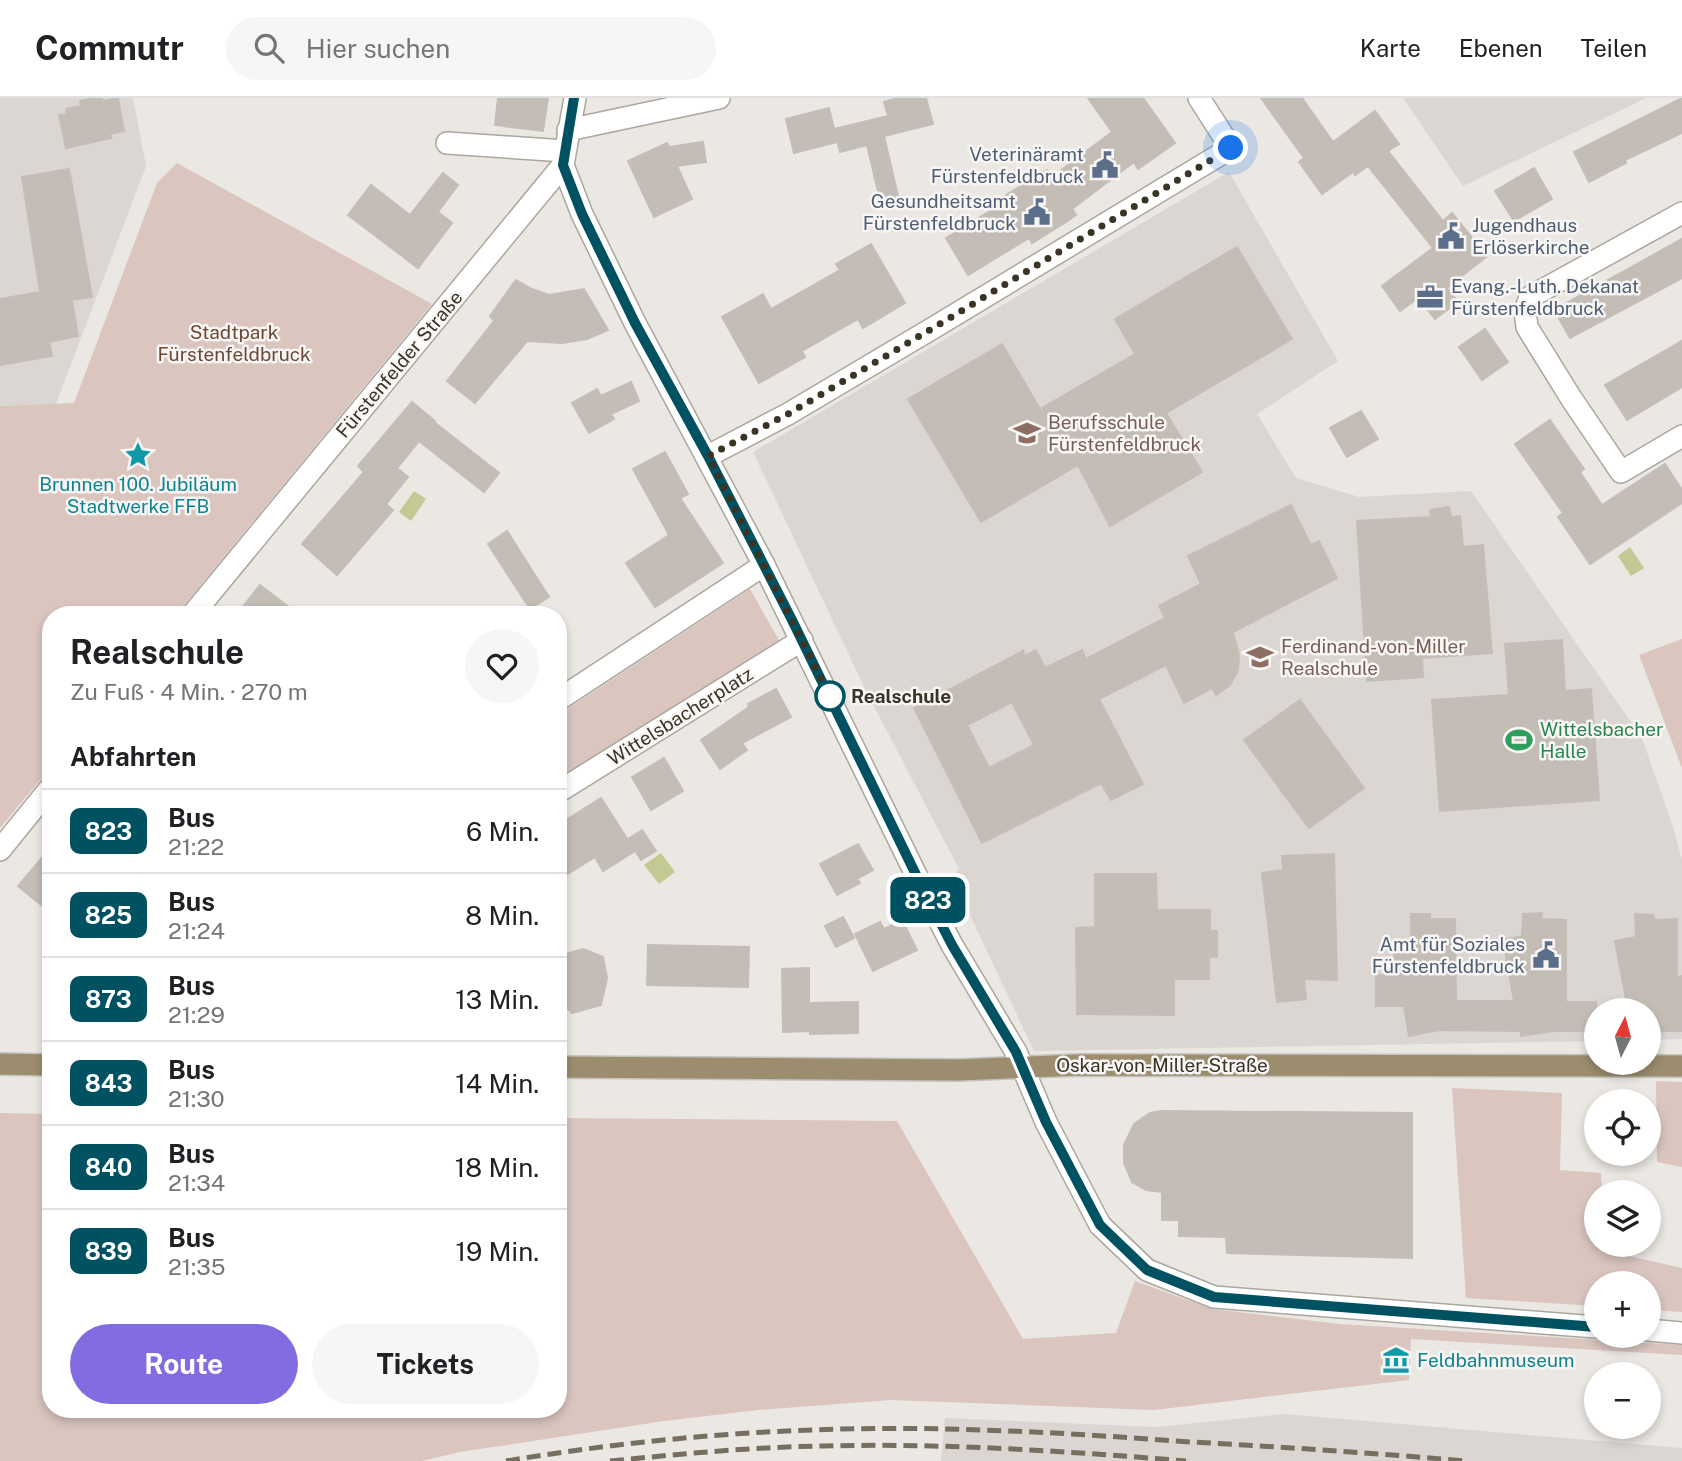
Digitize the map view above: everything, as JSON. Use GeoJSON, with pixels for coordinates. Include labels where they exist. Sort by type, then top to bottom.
{"type":"FeatureCollection","features":[{"type":"Feature","properties":{"kind":"main road"},"geometry":{"type":"LineString","coordinates":[[0,1064],[42,1065]]}},
{"type":"Feature","properties":{"kind":"main road","name":"Oskar-von-Miller-Straße"},"geometry":{"type":"LineString","coordinates":[[567,1067],[958,1070],[1022,1066],[1682,1066]]}},
{"type":"Feature","properties":{"kind":"street"},"geometry":{"type":"LineString","coordinates":[[575,98],[564,158],[582,214],[635,323],[708,456],[802,640],[921,885],[1022,1066],[1046,1122],[1100,1225],[1147,1270],[1214,1297],[1584,1326]]}},
{"type":"Feature","properties":{"kind":"street"},"geometry":{"type":"LineString","coordinates":[[568,130],[719,98]]}},
{"type":"Feature","properties":{"kind":"street"},"geometry":{"type":"LineString","coordinates":[[708,456],[788,414],[1231,148],[1199,98]]}},
{"type":"Feature","properties":{"kind":"street"},"geometry":{"type":"LineString","coordinates":[[447,143],[564,158]]}},
{"type":"Feature","properties":{"kind":"street","name":"Fürstenfelder Straße"},"geometry":{"type":"LineString","coordinates":[[199,606],[564,158]]}},
{"type":"Feature","properties":{"kind":"street"},"geometry":{"type":"LineString","coordinates":[[1682,213],[1530,297],[1525,311],[1527,327],[1621,472],[1682,436]]}},
{"type":"Feature","properties":{"kind":"street"},"geometry":{"type":"LineString","coordinates":[[567,694],[764,565]]}},
{"type":"Feature","properties":{"kind":"street","name":"Wittelsbacherplatz"},"geometry":{"type":"LineString","coordinates":[[567,786],[802,640]]}},
{"type":"Feature","properties":{"kind":"street"},"geometry":{"type":"LineString","coordinates":[[0,850],[42,798]]}},
{"type":"Feature","properties":{"kind":"street"},"geometry":{"type":"LineString","coordinates":[[1661,1331],[1682,1333]]}},
{"type":"Feature","properties":{"kind":"shaded area"},"geometry":{"type":"Polygon","coordinates":[[[0,98],[133,98],[146,166],[56,404],[0,406],[0,98]]]}},
{"type":"Feature","properties":{"kind":"shaded area"},"geometry":{"type":"Polygon","coordinates":[[[1403,98],[1646,98],[1463,186],[1403,98]]]}},
{"type":"Feature","properties":{"kind":"shaded area"},"geometry":{"type":"Polygon","coordinates":[[[1229,172],[1338,361],[1257,414],[1296,478],[1359,497],[1471,491],[1642,738],[1682,860],[1682,1039],[1661,1040],[1661,998],[1584,998],[1584,1041],[1034,1051],[952,877],[959,869],[866,691],[753,452],[1229,172]]]}},
{"type":"Feature","properties":{"kind":"shaded area"},"geometry":{"type":"Polygon","coordinates":[[[414,491],[426,499],[411,521],[399,512],[414,491]]]}},
{"type":"Feature","properties":{"kind":"shaded area"},"geometry":{"type":"Polygon","coordinates":[[[1630,547],[1644,568],[1631,576],[1618,556],[1630,547]]]}},
{"type":"Feature","properties":{"kind":"shaded area"},"geometry":{"type":"Polygon","coordinates":[[[661,853],[675,872],[659,884],[644,865],[661,853]]]}},
{"type":"Feature","properties":{"kind":"shaded area"},"geometry":{"type":"Polygon","coordinates":[[[1285,1414],[1682,1448],[1682,1461],[941,1461],[945,1418],[1156,1427],[1285,1414]]]}},
{"type":"Feature","properties":{"kind":"green space","name":"Stadtpark Fürstenfeldbruck"},"geometry":{"type":"Polygon","coordinates":[[[177,163],[432,304],[184,606],[42,606],[42,778],[0,828],[0,406],[74,403],[157,183],[177,163]]]}},
{"type":"Feature","properties":{"kind":"green space"},"geometry":{"type":"Polygon","coordinates":[[[750,589],[780,642],[567,775],[567,709],[750,589]]]}},
{"type":"Feature","properties":{"kind":"green space"},"geometry":{"type":"Polygon","coordinates":[[[1682,639],[1682,768],[1639,655],[1682,639]]]}},
{"type":"Feature","properties":{"kind":"green space"},"geometry":{"type":"Polygon","coordinates":[[[1656,1081],[1682,1082],[1682,1167],[1661,1163],[1661,1089],[1656,1089],[1656,1081]]]}},
{"type":"Feature","properties":{"kind":"green space"},"geometry":{"type":"Polygon","coordinates":[[[1452,1088],[1562,1093],[1560,1170],[1601,1173],[1601,1180],[1584,1180],[1584,1257],[1633,1257],[1682,1268],[1682,1312],[1661,1311],[1661,1271],[1584,1271],[1584,1305],[1466,1298],[1452,1088]]]}},
{"type":"Feature","properties":{"kind":"green space"},"geometry":{"type":"Polygon","coordinates":[[[0,1113],[42,1114],[42,1418],[567,1418],[567,1118],[897,1121],[1023,1339],[1116,1333],[1135,1281],[1212,1309],[1340,1324],[1584,1339],[1584,1348],[1661,1348],[1661,1344],[1682,1345],[1682,1355],[1411,1339],[1409,1380],[1154,1410],[891,1400],[758,1410],[664,1421],[460,1452],[422,1461],[0,1461],[0,1113]]]}},
{"type":"Feature","properties":{"kind":"building"},"geometry":{"type":"Polygon","coordinates":[[[102,98],[103,101],[118,98],[124,131],[110,134],[111,138],[66,148],[59,115],[67,114],[66,109],[81,106],[80,101],[102,98]]]}},
{"type":"Feature","properties":{"kind":"building"},"geometry":{"type":"Polygon","coordinates":[[[498,98],[548,98],[543,131],[495,125],[498,98]]]}},
{"type":"Feature","properties":{"kind":"building"},"geometry":{"type":"Polygon","coordinates":[[[897,98],[926,98],[933,124],[884,136],[899,200],[881,204],[867,145],[840,152],[836,136],[837,142],[794,153],[786,119],[829,108],[834,129],[888,116],[884,102],[897,98]]]}},
{"type":"Feature","properties":{"kind":"building"},"geometry":{"type":"Polygon","coordinates":[[[1088,98],[1143,98],[1175,143],[1138,169],[1134,162],[1072,209],[1076,215],[1066,222],[1032,243],[1029,238],[968,275],[946,238],[1006,201],[1003,197],[1047,170],[1052,177],[1112,132],[1088,98]]]}},
{"type":"Feature","properties":{"kind":"building"},"geometry":{"type":"Polygon","coordinates":[[[1261,98],[1302,98],[1333,142],[1375,111],[1399,144],[1388,151],[1443,221],[1452,213],[1487,256],[1447,288],[1458,302],[1435,319],[1418,298],[1400,311],[1382,286],[1433,248],[1368,166],[1355,175],[1353,172],[1322,194],[1299,162],[1304,158],[1261,98]]]}},
{"type":"Feature","properties":{"kind":"building"},"geometry":{"type":"Polygon","coordinates":[[[1682,98],[1682,133],[1625,160],[1626,163],[1589,182],[1574,152],[1682,98]]]}},
{"type":"Feature","properties":{"kind":"building"},"geometry":{"type":"Polygon","coordinates":[[[703,142],[706,162],[677,166],[692,199],[654,217],[628,161],[667,143],[669,147],[703,142]]]}},
{"type":"Feature","properties":{"kind":"building"},"geometry":{"type":"Polygon","coordinates":[[[1534,168],[1552,199],[1514,221],[1495,191],[1534,168]]]}},
{"type":"Feature","properties":{"kind":"building"},"geometry":{"type":"Polygon","coordinates":[[[69,169],[92,297],[72,300],[78,336],[49,342],[52,356],[0,365],[0,299],[40,292],[22,177],[69,169]]]}},
{"type":"Feature","properties":{"kind":"building"},"geometry":{"type":"Polygon","coordinates":[[[443,173],[458,185],[438,212],[452,223],[418,268],[348,215],[371,185],[410,215],[443,173]]]}},
{"type":"Feature","properties":{"kind":"building"},"geometry":{"type":"Polygon","coordinates":[[[1682,239],[1682,278],[1570,338],[1554,310],[1682,239]]]}},
{"type":"Feature","properties":{"kind":"building"},"geometry":{"type":"Polygon","coordinates":[[[871,244],[905,303],[863,328],[858,319],[802,351],[805,357],[759,383],[722,317],[763,294],[771,309],[840,270],[836,264],[871,244]]]}},
{"type":"Feature","properties":{"kind":"building"},"geometry":{"type":"Polygon","coordinates":[[[1237,247],[1292,339],[1166,413],[1202,472],[1110,526],[1078,465],[981,522],[908,399],[1002,344],[1040,409],[1135,354],[1115,319],[1237,247]]]}},
{"type":"Feature","properties":{"kind":"building"},"geometry":{"type":"Polygon","coordinates":[[[516,280],[549,295],[584,289],[608,330],[587,339],[562,343],[527,341],[475,403],[447,381],[494,321],[490,316],[516,280]]]}},
{"type":"Feature","properties":{"kind":"building"},"geometry":{"type":"Polygon","coordinates":[[[1485,329],[1508,362],[1482,380],[1459,347],[1485,329]]]}},
{"type":"Feature","properties":{"kind":"building"},"geometry":{"type":"Polygon","coordinates":[[[1682,341],[1682,387],[1627,420],[1605,385],[1682,341]]]}},
{"type":"Feature","properties":{"kind":"building"},"geometry":{"type":"Polygon","coordinates":[[[631,382],[639,401],[611,414],[614,419],[589,433],[572,403],[597,389],[601,396],[631,382]]]}},
{"type":"Feature","properties":{"kind":"building"},"geometry":{"type":"Polygon","coordinates":[[[412,402],[499,473],[484,492],[419,441],[397,468],[408,477],[386,504],[393,510],[337,575],[302,544],[364,472],[358,466],[412,402]]]}},
{"type":"Feature","properties":{"kind":"building"},"geometry":{"type":"Polygon","coordinates":[[[1361,411],[1378,439],[1347,457],[1330,428],[1361,411]]]}},
{"type":"Feature","properties":{"kind":"building"},"geometry":{"type":"Polygon","coordinates":[[[1550,420],[1584,469],[1580,472],[1602,505],[1665,464],[1682,490],[1682,503],[1590,564],[1558,517],[1563,513],[1515,444],[1550,420]]]}},
{"type":"Feature","properties":{"kind":"building"},"geometry":{"type":"Polygon","coordinates":[[[665,452],[688,494],[680,498],[723,563],[655,607],[626,563],[669,535],[633,469],[665,452]]]}},
{"type":"Feature","properties":{"kind":"building"},"geometry":{"type":"Polygon","coordinates":[[[1291,505],[1311,545],[1319,541],[1337,578],[1233,632],[1239,655],[1238,670],[1230,685],[1216,695],[1212,688],[1184,703],[1166,665],[1099,699],[1143,784],[1111,800],[1101,783],[982,843],[914,708],[1023,651],[1025,656],[1036,650],[1045,668],[1082,650],[1086,659],[1165,618],[1159,606],[1201,584],[1188,556],[1291,505]],[[1012,702],[967,725],[989,768],[1034,745],[1012,702]]]}},
{"type":"Feature","properties":{"kind":"building"},"geometry":{"type":"Polygon","coordinates":[[[1449,507],[1451,517],[1460,516],[1463,547],[1483,545],[1492,653],[1422,658],[1423,677],[1367,681],[1357,521],[1431,517],[1430,510],[1449,507]]]}},
{"type":"Feature","properties":{"kind":"building"},"geometry":{"type":"Polygon","coordinates":[[[507,531],[549,597],[535,606],[528,606],[488,544],[507,531]]]}},
{"type":"Feature","properties":{"kind":"building"},"geometry":{"type":"Polygon","coordinates":[[[260,585],[288,606],[243,606],[260,585]]]}},
{"type":"Feature","properties":{"kind":"building"},"geometry":{"type":"Polygon","coordinates":[[[1562,640],[1565,691],[1591,689],[1599,800],[1440,811],[1432,700],[1509,695],[1505,644],[1562,640]]]}},
{"type":"Feature","properties":{"kind":"building"},"geometry":{"type":"Polygon","coordinates":[[[776,689],[791,717],[742,743],[747,750],[720,769],[701,740],[749,707],[748,704],[776,689]]]}},
{"type":"Feature","properties":{"kind":"building"},"geometry":{"type":"Polygon","coordinates":[[[1300,700],[1364,788],[1309,828],[1244,740],[1300,700]]]}},
{"type":"Feature","properties":{"kind":"building"},"geometry":{"type":"Polygon","coordinates":[[[664,758],[683,791],[651,810],[632,777],[664,758]]]}},
{"type":"Feature","properties":{"kind":"building"},"geometry":{"type":"Polygon","coordinates":[[[601,798],[635,851],[603,871],[595,857],[567,874],[567,819],[601,798]]]}},
{"type":"Feature","properties":{"kind":"building"},"geometry":{"type":"Polygon","coordinates":[[[642,830],[656,851],[641,860],[628,839],[642,830]]]}},
{"type":"Feature","properties":{"kind":"building"},"geometry":{"type":"Polygon","coordinates":[[[858,844],[873,870],[857,879],[860,883],[837,895],[820,864],[858,844]]]}},
{"type":"Feature","properties":{"kind":"building"},"geometry":{"type":"Polygon","coordinates":[[[1334,854],[1337,980],[1304,979],[1306,999],[1277,1002],[1262,873],[1283,870],[1282,856],[1334,854]]]}},
{"type":"Feature","properties":{"kind":"building"},"geometry":{"type":"Polygon","coordinates":[[[42,858],[42,906],[18,886],[42,858]]]}},
{"type":"Feature","properties":{"kind":"building"},"geometry":{"type":"Polygon","coordinates":[[[1095,874],[1156,874],[1157,910],[1210,910],[1210,931],[1217,931],[1217,957],[1209,957],[1209,979],[1174,979],[1174,1015],[1077,1014],[1076,928],[1095,927],[1095,874]]]}},
{"type":"Feature","properties":{"kind":"building"},"geometry":{"type":"Polygon","coordinates":[[[1542,913],[1541,919],[1566,920],[1566,1002],[1584,1002],[1584,1031],[1553,1031],[1521,1036],[1521,1031],[1439,1030],[1409,1036],[1404,1006],[1376,1006],[1376,975],[1398,975],[1393,949],[1411,946],[1411,914],[1430,914],[1430,919],[1455,919],[1456,1001],[1514,1001],[1503,940],[1522,936],[1523,914],[1542,913]]]}},
{"type":"Feature","properties":{"kind":"building"},"geometry":{"type":"Polygon","coordinates":[[[1635,914],[1653,915],[1655,920],[1677,919],[1677,977],[1682,976],[1682,1031],[1661,1032],[1661,998],[1626,998],[1615,941],[1636,937],[1635,914]]]}},
{"type":"Feature","properties":{"kind":"building"},"geometry":{"type":"Polygon","coordinates":[[[843,917],[854,938],[836,947],[825,926],[843,917]]]}},
{"type":"Feature","properties":{"kind":"building"},"geometry":{"type":"Polygon","coordinates":[[[902,920],[917,950],[873,971],[855,934],[880,922],[884,929],[902,920]]]}},
{"type":"Feature","properties":{"kind":"building"},"geometry":{"type":"Polygon","coordinates":[[[648,945],[749,947],[748,987],[647,985],[648,945]]]}},
{"type":"Feature","properties":{"kind":"building"},"geometry":{"type":"Polygon","coordinates":[[[583,949],[603,957],[607,978],[601,1005],[572,1013],[567,1007],[567,953],[583,949]]]}},
{"type":"Feature","properties":{"kind":"building"},"geometry":{"type":"Polygon","coordinates":[[[809,968],[809,1003],[858,1002],[858,1033],[783,1032],[782,969],[809,968]]]}},
{"type":"Feature","properties":{"kind":"building"},"geometry":{"type":"Polygon","coordinates":[[[1150,1113],[1412,1113],[1412,1258],[1227,1253],[1226,1237],[1179,1236],[1179,1220],[1162,1220],[1162,1192],[1146,1190],[1132,1182],[1124,1163],[1124,1145],[1134,1124],[1150,1113]]]}},
{"type":"Feature","properties":{"kind":"railway"},"geometry":{"type":"LineString","coordinates":[[506,1461],[683,1438],[861,1429],[1086,1435],[1466,1461]]}},
{"type":"Feature","properties":{"kind":"railway"},"geometry":{"type":"LineString","coordinates":[[610,1461],[743,1449],[869,1445],[1005,1449],[1186,1461]]}},
{"type":"Feature","properties":{"kind":"bus line","name":"823"},"geometry":{"type":"LineString","coordinates":[[574,98],[563,165],[582,214],[635,323],[708,456],[792,620],[921,885],[952,945],[1016,1052],[1046,1122],[1100,1225],[1147,1270],[1214,1297],[1584,1326]]}},
{"type":"Feature","properties":{"kind":"place","name":"Veterinäramt Fürstenfeldbruck"},"geometry":{"type":"Point","coordinates":[1105,165]}},
{"type":"Feature","properties":{"kind":"place","name":"Gesundheitsamt Fürstenfeldbruck"},"geometry":{"type":"Point","coordinates":[1037,212]}},
{"type":"Feature","properties":{"kind":"place","name":"Jugendhaus Erlöserkirche"},"geometry":{"type":"Point","coordinates":[1451,236]}},
{"type":"Feature","properties":{"kind":"place","name":"Evang.-Luth. Dekanat Fürstenfeldbruck"},"geometry":{"type":"Point","coordinates":[1430,297]}},
{"type":"Feature","properties":{"kind":"place","name":"Berufsschule Fürstenfeldbruck"},"geometry":{"type":"Point","coordinates":[1027,433]}},
{"type":"Feature","properties":{"kind":"place","name":"Brunnen 100. Jubiläum Stadtwerke FFB"},"geometry":{"type":"Point","coordinates":[138,455]}},
{"type":"Feature","properties":{"kind":"place","name":"Ferdinand-von-Miller Realschule"},"geometry":{"type":"Point","coordinates":[1260,657]}},
{"type":"Feature","properties":{"kind":"place","name":"Realschule"},"geometry":{"type":"Point","coordinates":[830,696]}},
{"type":"Feature","properties":{"kind":"place","name":"Wittelsbacher Halle"},"geometry":{"type":"Point","coordinates":[1519,740]}},
{"type":"Feature","properties":{"kind":"place","name":"Amt für Soziales Fürstenfeldbruck"},"geometry":{"type":"Point","coordinates":[1546,955]}},
{"type":"Feature","properties":{"kind":"place","name":"Feldbahnmuseum"},"geometry":{"type":"Point","coordinates":[1396,1360]}},
{"type":"Feature","properties":{"kind":"route"},"geometry":{"type":"LineString","coordinates":[[830,696],[834,704],[708,456],[788,414],[1231,148]]}}]}
